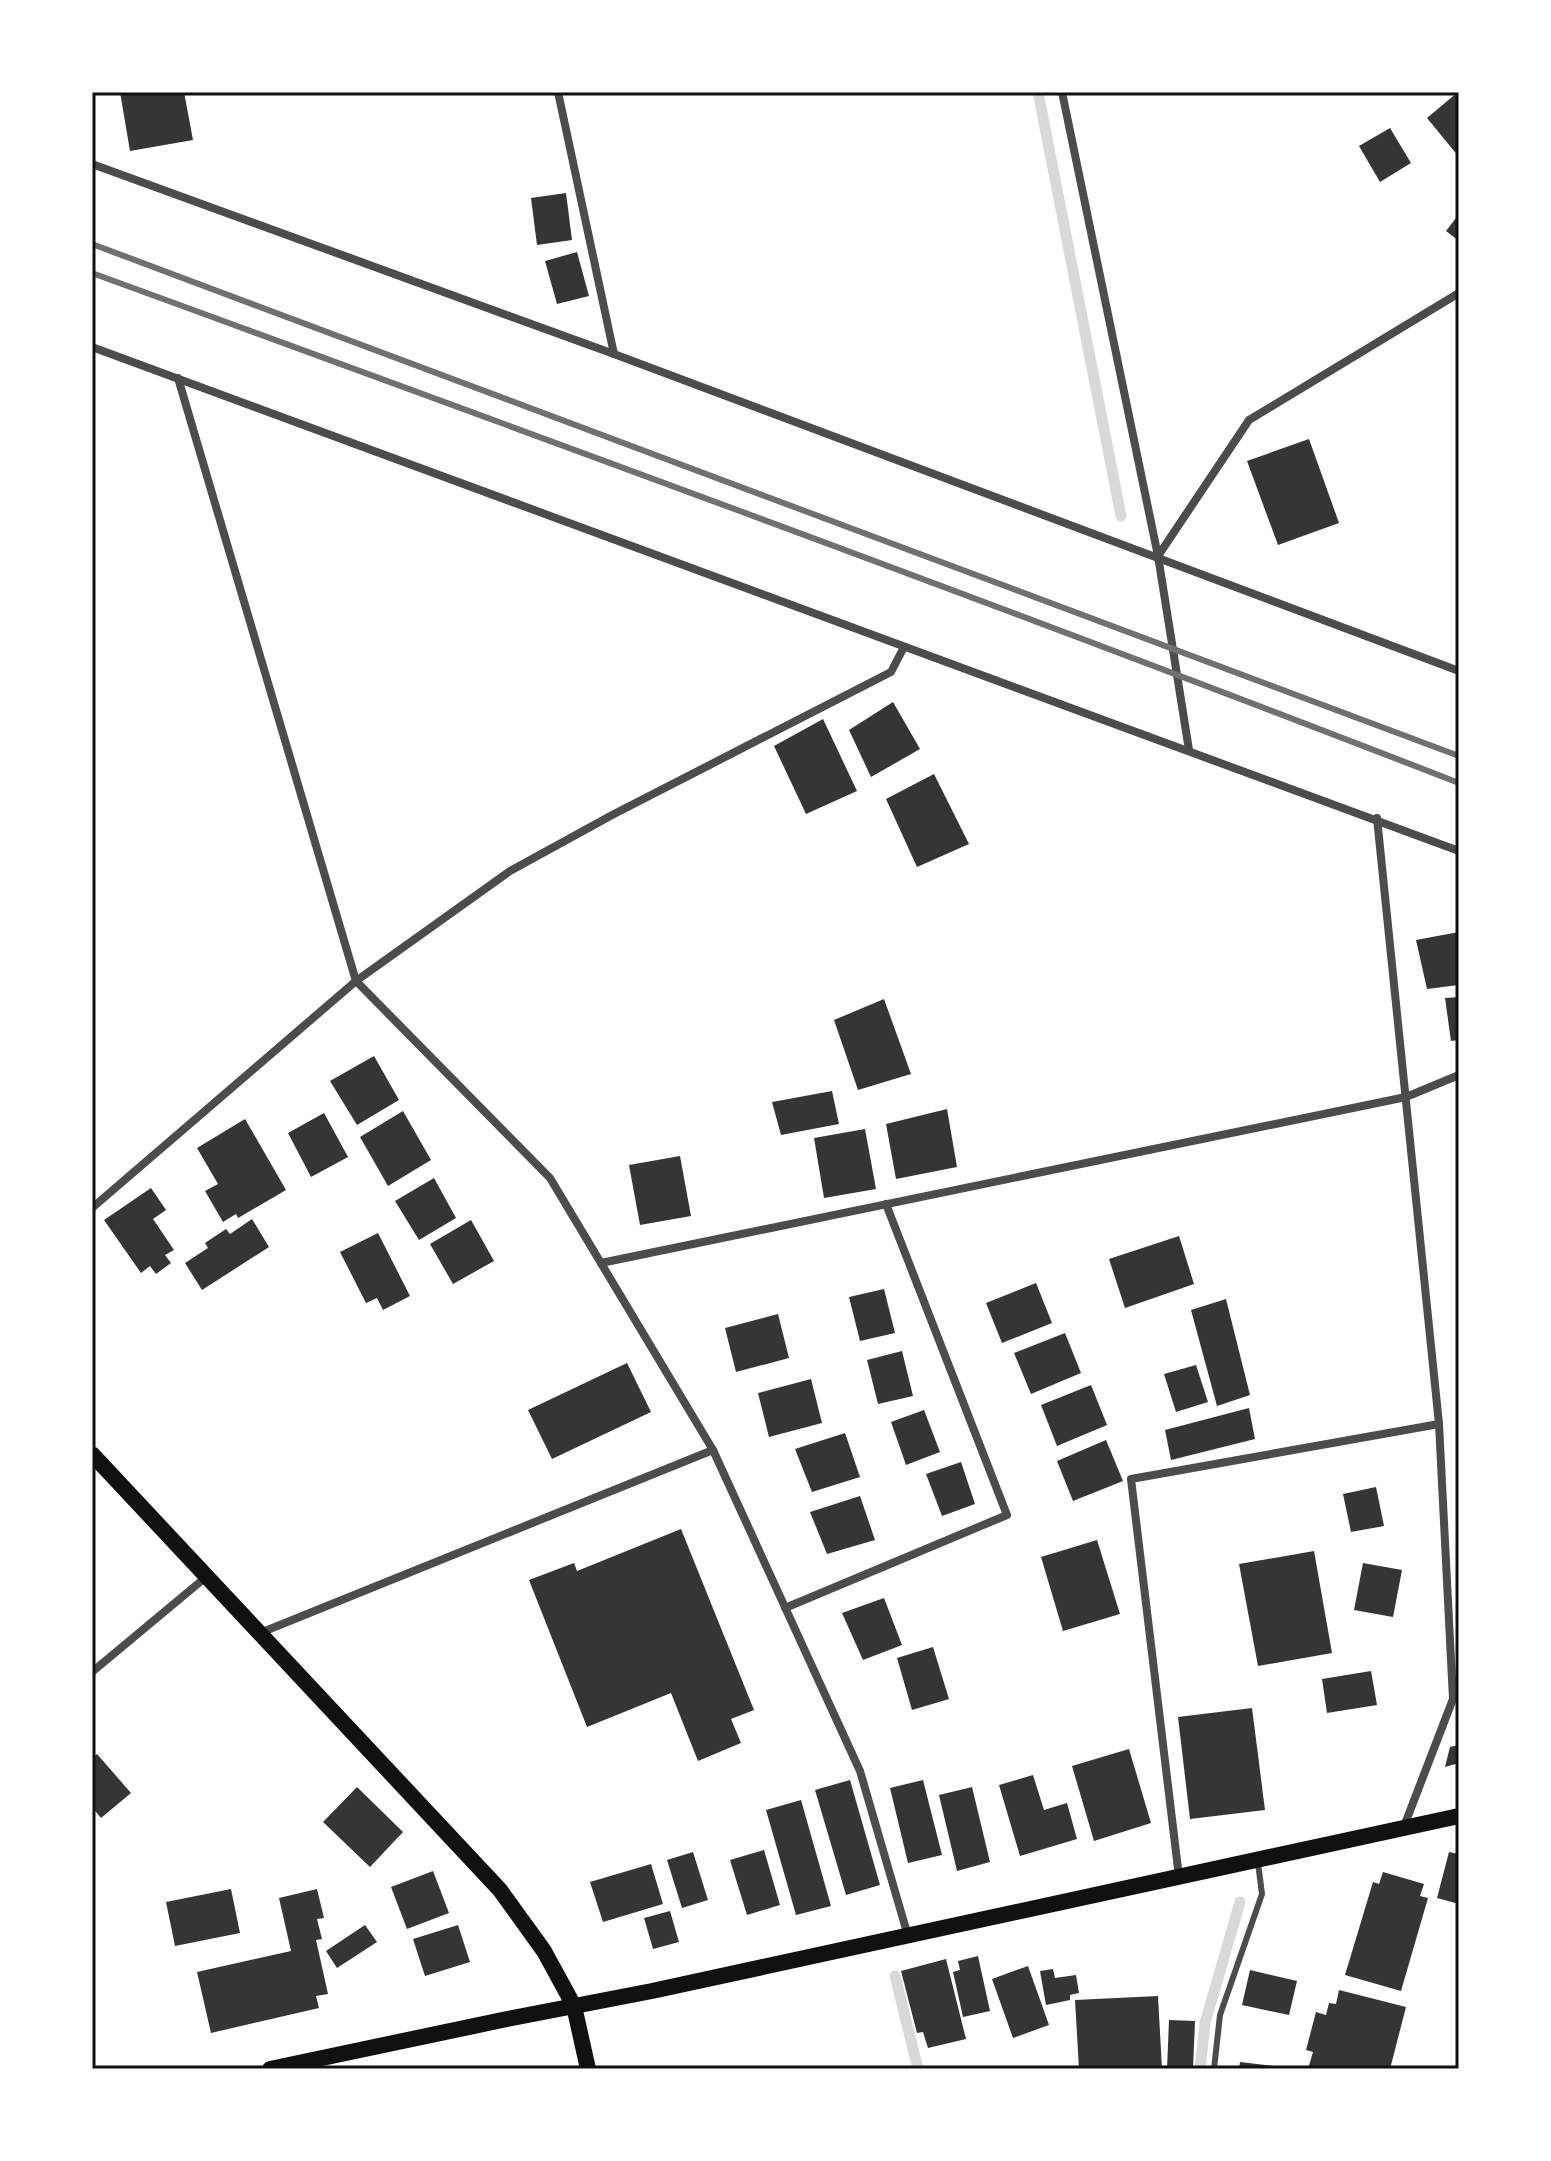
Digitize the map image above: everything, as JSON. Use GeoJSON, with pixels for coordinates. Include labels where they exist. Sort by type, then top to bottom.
{"type":"FeatureCollection","features":[{"type":"Feature","properties":{"kind":"main road"},"geometry":{"type":"LineString","coordinates":[[92,1454],[500,1890],[544,1951],[574,2006],[588,2069]]}},
{"type":"Feature","properties":{"kind":"main road"},"geometry":{"type":"LineString","coordinates":[[270,2069],[908,1936],[1459,1816]]}},
{"type":"Feature","properties":{"kind":"street"},"geometry":{"type":"LineString","coordinates":[[558,92],[614,354]]}},
{"type":"Feature","properties":{"kind":"street"},"geometry":{"type":"LineString","coordinates":[[1062,92],[1158,556],[1189,750]]}},
{"type":"Feature","properties":{"kind":"street"},"geometry":{"type":"LineString","coordinates":[[92,164],[614,354],[1459,671]]}},
{"type":"Feature","properties":{"kind":"street"},"geometry":{"type":"LineString","coordinates":[[1158,556],[1249,420],[1459,293]]}},
{"type":"Feature","properties":{"kind":"street"},"geometry":{"type":"LineString","coordinates":[[92,347],[1377,818],[1459,851]]}},
{"type":"Feature","properties":{"kind":"street"},"geometry":{"type":"LineString","coordinates":[[178,378],[356,981],[550,1178],[713,1450],[860,1771],[908,1936]]}},
{"type":"Feature","properties":{"kind":"street"},"geometry":{"type":"LineString","coordinates":[[92,1208],[356,981],[510,871],[891,672],[904,647]]}},
{"type":"Feature","properties":{"kind":"street"},"geometry":{"type":"LineString","coordinates":[[1377,818],[1439,1424],[1453,1699],[1403,1829]]}},
{"type":"Feature","properties":{"kind":"street"},"geometry":{"type":"LineString","coordinates":[[601,1263],[1406,1097],[1459,1075]]}},
{"type":"Feature","properties":{"kind":"street"},"geometry":{"type":"LineString","coordinates":[[785,1608],[1007,1515],[886,1204]]}},
{"type":"Feature","properties":{"kind":"street"},"geometry":{"type":"LineString","coordinates":[[1179,1877],[1131,1479],[1439,1424]]}},
{"type":"Feature","properties":{"kind":"street"},"geometry":{"type":"LineString","coordinates":[[260,1633],[713,1450]]}},
{"type":"Feature","properties":{"kind":"street"},"geometry":{"type":"LineString","coordinates":[[92,1672],[207,1576]]}},
{"type":"Feature","properties":{"kind":"lane"},"geometry":{"type":"LineString","coordinates":[[1214,2069],[1220,2015],[1262,1894],[1258,1860]]}},
{"type":"Feature","properties":{"kind":"building"},"geometry":{"type":"Polygon","coordinates":[[[120,92],[184,92],[193,140],[130,151],[120,92]]]}},
{"type":"Feature","properties":{"kind":"building"},"geometry":{"type":"Polygon","coordinates":[[[1459,92],[1459,157],[1427,118],[1459,92]]]}},
{"type":"Feature","properties":{"kind":"building"},"geometry":{"type":"Polygon","coordinates":[[[1390,128],[1411,163],[1380,182],[1359,146],[1390,128]]]}},
{"type":"Feature","properties":{"kind":"building"},"geometry":{"type":"Polygon","coordinates":[[[566,193],[572,240],[537,245],[531,198],[566,193]]]}},
{"type":"Feature","properties":{"kind":"building"},"geometry":{"type":"Polygon","coordinates":[[[1459,214],[1459,241],[1446,231],[1459,214]]]}},
{"type":"Feature","properties":{"kind":"building"},"geometry":{"type":"Polygon","coordinates":[[[577,252],[589,296],[557,304],[545,261],[577,252]]]}},
{"type":"Feature","properties":{"kind":"building"},"geometry":{"type":"Polygon","coordinates":[[[1309,439],[1339,523],[1278,545],[1247,461],[1309,439]]]}},
{"type":"Feature","properties":{"kind":"building"},"geometry":{"type":"Polygon","coordinates":[[[893,702],[920,749],[871,777],[849,730],[893,702]]]}},
{"type":"Feature","properties":{"kind":"building"},"geometry":{"type":"Polygon","coordinates":[[[823,719],[857,791],[806,814],[774,746],[823,719]]]}},
{"type":"Feature","properties":{"kind":"building"},"geometry":{"type":"Polygon","coordinates":[[[934,774],[969,844],[917,867],[886,799],[934,774]]]}},
{"type":"Feature","properties":{"kind":"building"},"geometry":{"type":"Polygon","coordinates":[[[1459,932],[1459,985],[1427,989],[1416,940],[1459,932]]]}},
{"type":"Feature","properties":{"kind":"building"},"geometry":{"type":"Polygon","coordinates":[[[1459,997],[1459,1040],[1451,1041],[1445,998],[1459,997]]]}},
{"type":"Feature","properties":{"kind":"building"},"geometry":{"type":"Polygon","coordinates":[[[884,999],[911,1074],[858,1090],[834,1020],[884,999]]]}},
{"type":"Feature","properties":{"kind":"building"},"geometry":{"type":"Polygon","coordinates":[[[374,1056],[399,1100],[357,1125],[330,1081],[374,1056]]]}},
{"type":"Feature","properties":{"kind":"building"},"geometry":{"type":"Polygon","coordinates":[[[832,1091],[839,1124],[781,1135],[772,1102],[832,1091]]]}},
{"type":"Feature","properties":{"kind":"building"},"geometry":{"type":"Polygon","coordinates":[[[947,1109],[957,1167],[896,1179],[886,1124],[947,1109]]]}},
{"type":"Feature","properties":{"kind":"building"},"geometry":{"type":"Polygon","coordinates":[[[403,1111],[431,1160],[388,1186],[360,1137],[403,1111]]]}},
{"type":"Feature","properties":{"kind":"building"},"geometry":{"type":"Polygon","coordinates":[[[324,1113],[348,1157],[311,1177],[288,1133],[324,1113]]]}},
{"type":"Feature","properties":{"kind":"building"},"geometry":{"type":"Polygon","coordinates":[[[245,1119],[286,1190],[238,1218],[236,1214],[223,1222],[205,1191],[218,1184],[197,1148],[245,1119]]]}},
{"type":"Feature","properties":{"kind":"building"},"geometry":{"type":"Polygon","coordinates":[[[865,1129],[876,1189],[824,1198],[814,1138],[865,1129]]]}},
{"type":"Feature","properties":{"kind":"building"},"geometry":{"type":"Polygon","coordinates":[[[680,1156],[691,1216],[640,1225],[629,1165],[680,1156]]]}},
{"type":"Feature","properties":{"kind":"building"},"geometry":{"type":"Polygon","coordinates":[[[434,1178],[456,1218],[419,1240],[395,1201],[434,1178]]]}},
{"type":"Feature","properties":{"kind":"building"},"geometry":{"type":"Polygon","coordinates":[[[151,1188],[166,1210],[153,1219],[174,1250],[165,1255],[171,1263],[156,1274],[150,1266],[141,1273],[104,1220],[151,1188]]]}},
{"type":"Feature","properties":{"kind":"building"},"geometry":{"type":"Polygon","coordinates":[[[252,1219],[269,1247],[202,1290],[185,1263],[208,1248],[205,1243],[226,1229],[230,1234],[252,1219]]]}},
{"type":"Feature","properties":{"kind":"building"},"geometry":{"type":"Polygon","coordinates":[[[471,1220],[494,1261],[453,1284],[430,1244],[471,1220]]]}},
{"type":"Feature","properties":{"kind":"building"},"geometry":{"type":"Polygon","coordinates":[[[378,1233],[410,1296],[383,1310],[377,1298],[366,1303],[340,1252],[378,1233]]]}},
{"type":"Feature","properties":{"kind":"building"},"geometry":{"type":"Polygon","coordinates":[[[1179,1236],[1194,1284],[1125,1308],[1109,1259],[1179,1236]]]}},
{"type":"Feature","properties":{"kind":"building"},"geometry":{"type":"Polygon","coordinates":[[[1036,1283],[1052,1323],[1002,1343],[986,1303],[1036,1283]]]}},
{"type":"Feature","properties":{"kind":"building"},"geometry":{"type":"Polygon","coordinates":[[[884,1289],[895,1333],[860,1341],[849,1297],[884,1289]]]}},
{"type":"Feature","properties":{"kind":"building"},"geometry":{"type":"Polygon","coordinates":[[[1226,1299],[1250,1395],[1217,1406],[1191,1310],[1226,1299]]]}},
{"type":"Feature","properties":{"kind":"building"},"geometry":{"type":"Polygon","coordinates":[[[778,1314],[789,1358],[736,1372],[725,1328],[778,1314]]]}},
{"type":"Feature","properties":{"kind":"building"},"geometry":{"type":"Polygon","coordinates":[[[1065,1333],[1081,1373],[1031,1394],[1014,1353],[1065,1333]]]}},
{"type":"Feature","properties":{"kind":"building"},"geometry":{"type":"Polygon","coordinates":[[[902,1351],[913,1396],[878,1404],[867,1360],[902,1351]]]}},
{"type":"Feature","properties":{"kind":"building"},"geometry":{"type":"Polygon","coordinates":[[[627,1363],[651,1412],[552,1459],[528,1410],[627,1363]]]}},
{"type":"Feature","properties":{"kind":"building"},"geometry":{"type":"Polygon","coordinates":[[[1196,1365],[1208,1402],[1176,1412],[1164,1374],[1196,1365]]]}},
{"type":"Feature","properties":{"kind":"building"},"geometry":{"type":"Polygon","coordinates":[[[811,1379],[822,1423],[769,1437],[758,1393],[811,1379]]]}},
{"type":"Feature","properties":{"kind":"building"},"geometry":{"type":"Polygon","coordinates":[[[1091,1385],[1107,1425],[1057,1446],[1041,1405],[1091,1385]]]}},
{"type":"Feature","properties":{"kind":"building"},"geometry":{"type":"Polygon","coordinates":[[[1249,1408],[1255,1439],[1171,1460],[1165,1430],[1249,1408]]]}},
{"type":"Feature","properties":{"kind":"building"},"geometry":{"type":"Polygon","coordinates":[[[924,1410],[940,1452],[906,1465],[891,1422],[924,1410]]]}},
{"type":"Feature","properties":{"kind":"building"},"geometry":{"type":"Polygon","coordinates":[[[845,1433],[860,1477],[812,1492],[795,1449],[845,1433]]]}},
{"type":"Feature","properties":{"kind":"building"},"geometry":{"type":"Polygon","coordinates":[[[1106,1440],[1123,1481],[1073,1501],[1057,1461],[1106,1440]]]}},
{"type":"Feature","properties":{"kind":"building"},"geometry":{"type":"Polygon","coordinates":[[[961,1462],[975,1504],[942,1516],[926,1474],[961,1462]]]}},
{"type":"Feature","properties":{"kind":"building"},"geometry":{"type":"Polygon","coordinates":[[[1376,1487],[1384,1526],[1351,1532],[1343,1494],[1376,1487]]]}},
{"type":"Feature","properties":{"kind":"building"},"geometry":{"type":"Polygon","coordinates":[[[860,1496],[875,1540],[827,1554],[810,1512],[860,1496]]]}},
{"type":"Feature","properties":{"kind":"building"},"geometry":{"type":"Polygon","coordinates":[[[681,1529],[754,1710],[731,1719],[741,1743],[698,1761],[671,1693],[587,1727],[529,1580],[574,1563],[577,1571],[681,1529]]]}},
{"type":"Feature","properties":{"kind":"building"},"geometry":{"type":"Polygon","coordinates":[[[1097,1540],[1120,1614],[1063,1631],[1041,1557],[1097,1540]]]}},
{"type":"Feature","properties":{"kind":"building"},"geometry":{"type":"Polygon","coordinates":[[[1314,1551],[1332,1653],[1258,1666],[1239,1564],[1314,1551]]]}},
{"type":"Feature","properties":{"kind":"building"},"geometry":{"type":"Polygon","coordinates":[[[1363,1563],[1402,1570],[1393,1617],[1354,1610],[1363,1563]]]}},
{"type":"Feature","properties":{"kind":"building"},"geometry":{"type":"Polygon","coordinates":[[[884,1598],[902,1645],[863,1660],[842,1613],[884,1598]]]}},
{"type":"Feature","properties":{"kind":"building"},"geometry":{"type":"Polygon","coordinates":[[[933,1647],[949,1699],[912,1710],[897,1658],[933,1647]]]}},
{"type":"Feature","properties":{"kind":"building"},"geometry":{"type":"Polygon","coordinates":[[[1371,1671],[1377,1705],[1327,1713],[1322,1679],[1371,1671]]]}},
{"type":"Feature","properties":{"kind":"building"},"geometry":{"type":"Polygon","coordinates":[[[1252,1708],[1265,1810],[1190,1819],[1178,1717],[1252,1708]]]}},
{"type":"Feature","properties":{"kind":"building"},"geometry":{"type":"Polygon","coordinates":[[[1459,1745],[1459,1763],[1445,1767],[1450,1747],[1459,1745]]]}},
{"type":"Feature","properties":{"kind":"building"},"geometry":{"type":"Polygon","coordinates":[[[1129,1749],[1151,1823],[1094,1841],[1072,1766],[1129,1749]]]}},
{"type":"Feature","properties":{"kind":"building"},"geometry":{"type":"Polygon","coordinates":[[[97,1754],[131,1793],[101,1818],[92,1807],[92,1758],[97,1754]]]}},
{"type":"Feature","properties":{"kind":"building"},"geometry":{"type":"Polygon","coordinates":[[[1033,1775],[1044,1810],[1067,1803],[1077,1839],[1020,1856],[999,1785],[1033,1775]]]}},
{"type":"Feature","properties":{"kind":"building"},"geometry":{"type":"Polygon","coordinates":[[[850,1780],[880,1885],[846,1895],[815,1790],[850,1780]]]}},
{"type":"Feature","properties":{"kind":"building"},"geometry":{"type":"Polygon","coordinates":[[[923,1780],[942,1855],[908,1863],[890,1788],[923,1780]]]}},
{"type":"Feature","properties":{"kind":"building"},"geometry":{"type":"Polygon","coordinates":[[[357,1787],[403,1832],[370,1867],[323,1822],[357,1787]]]}},
{"type":"Feature","properties":{"kind":"building"},"geometry":{"type":"Polygon","coordinates":[[[972,1787],[990,1862],[957,1871],[939,1795],[972,1787]]]}},
{"type":"Feature","properties":{"kind":"building"},"geometry":{"type":"Polygon","coordinates":[[[801,1800],[831,1906],[796,1915],[766,1810],[801,1800]]]}},
{"type":"Feature","properties":{"kind":"building"},"geometry":{"type":"Polygon","coordinates":[[[764,1850],[780,1905],[747,1915],[730,1860],[764,1850]]]}},
{"type":"Feature","properties":{"kind":"building"},"geometry":{"type":"Polygon","coordinates":[[[693,1852],[708,1900],[682,1908],[667,1860],[693,1852]]]}},
{"type":"Feature","properties":{"kind":"building"},"geometry":{"type":"Polygon","coordinates":[[[1449,1852],[1459,1854],[1459,1904],[1437,1898],[1449,1852]]]}},
{"type":"Feature","properties":{"kind":"building"},"geometry":{"type":"Polygon","coordinates":[[[651,1864],[663,1904],[603,1922],[590,1882],[651,1864]]]}},
{"type":"Feature","properties":{"kind":"building"},"geometry":{"type":"Polygon","coordinates":[[[433,1871],[449,1913],[407,1929],[391,1887],[433,1871]]]}},
{"type":"Feature","properties":{"kind":"building"},"geometry":{"type":"Polygon","coordinates":[[[1383,1872],[1424,1884],[1420,1896],[1428,1898],[1401,1991],[1345,1975],[1373,1882],[1379,1884],[1383,1872]]]}},
{"type":"Feature","properties":{"kind":"building"},"geometry":{"type":"Polygon","coordinates":[[[231,1889],[240,1933],[175,1946],[166,1902],[231,1889]]]}},
{"type":"Feature","properties":{"kind":"building"},"geometry":{"type":"Polygon","coordinates":[[[317,1889],[324,1918],[317,1919],[322,1939],[316,1940],[328,1994],[316,1996],[319,2008],[211,2033],[197,1972],[291,1951],[279,1898],[317,1889]]]}},
{"type":"Feature","properties":{"kind":"building"},"geometry":{"type":"Polygon","coordinates":[[[670,1911],[679,1942],[653,1949],[644,1918],[670,1911]]]}},
{"type":"Feature","properties":{"kind":"building"},"geometry":{"type":"Polygon","coordinates":[[[365,1925],[377,1942],[337,1968],[326,1951],[365,1925]]]}},
{"type":"Feature","properties":{"kind":"building"},"geometry":{"type":"Polygon","coordinates":[[[458,1925],[470,1962],[425,1976],[413,1939],[458,1925]]]}},
{"type":"Feature","properties":{"kind":"building"},"geometry":{"type":"Polygon","coordinates":[[[978,1956],[990,2011],[963,2017],[953,1972],[960,1970],[958,1961],[978,1956]]]}},
{"type":"Feature","properties":{"kind":"building"},"geometry":{"type":"Polygon","coordinates":[[[946,1959],[966,2039],[928,2048],[923,2032],[917,2033],[901,1971],[946,1959]]]}},
{"type":"Feature","properties":{"kind":"building"},"geometry":{"type":"Polygon","coordinates":[[[1028,1966],[1049,2025],[1013,2038],[992,1979],[1028,1966]]]}},
{"type":"Feature","properties":{"kind":"building"},"geometry":{"type":"Polygon","coordinates":[[[1053,1969],[1055,1978],[1076,1975],[1079,1993],[1070,1995],[1070,2000],[1046,2005],[1040,1971],[1053,1969]]]}},
{"type":"Feature","properties":{"kind":"building"},"geometry":{"type":"Polygon","coordinates":[[[1250,1970],[1297,1981],[1289,2015],[1242,2005],[1250,1970]]]}},
{"type":"Feature","properties":{"kind":"building"},"geometry":{"type":"Polygon","coordinates":[[[1339,1990],[1406,2007],[1390,2069],[1308,2069],[1313,2052],[1306,2050],[1316,2012],[1326,2015],[1329,2003],[1336,2004],[1339,1990]]]}},
{"type":"Feature","properties":{"kind":"building"},"geometry":{"type":"Polygon","coordinates":[[[1158,1996],[1162,2069],[1079,2069],[1075,2000],[1158,1996]]]}},
{"type":"Feature","properties":{"kind":"building"},"geometry":{"type":"Polygon","coordinates":[[[1169,2020],[1195,2021],[1193,2069],[1167,2069],[1169,2020]]]}},
{"type":"Feature","properties":{"kind":"building"},"geometry":{"type":"Polygon","coordinates":[[[1240,2062],[1282,2067],[1282,2069],[1239,2069],[1240,2062]]]}},
{"type":"Feature","properties":{"kind":"waterway"},"geometry":{"type":"LineString","coordinates":[[1038,92],[1121,516]]}},
{"type":"Feature","properties":{"kind":"waterway"},"geometry":{"type":"LineString","coordinates":[[1200,2069],[1205,2023],[1240,1902]]}},
{"type":"Feature","properties":{"kind":"waterway"},"geometry":{"type":"LineString","coordinates":[[895,1976],[918,2069]]}},
{"type":"Feature","properties":{"kind":"railway"},"geometry":{"type":"LineString","coordinates":[[92,244],[1459,756]]}},
{"type":"Feature","properties":{"kind":"railway"},"geometry":{"type":"LineString","coordinates":[[92,273],[947,588],[1459,783]]}}]}
